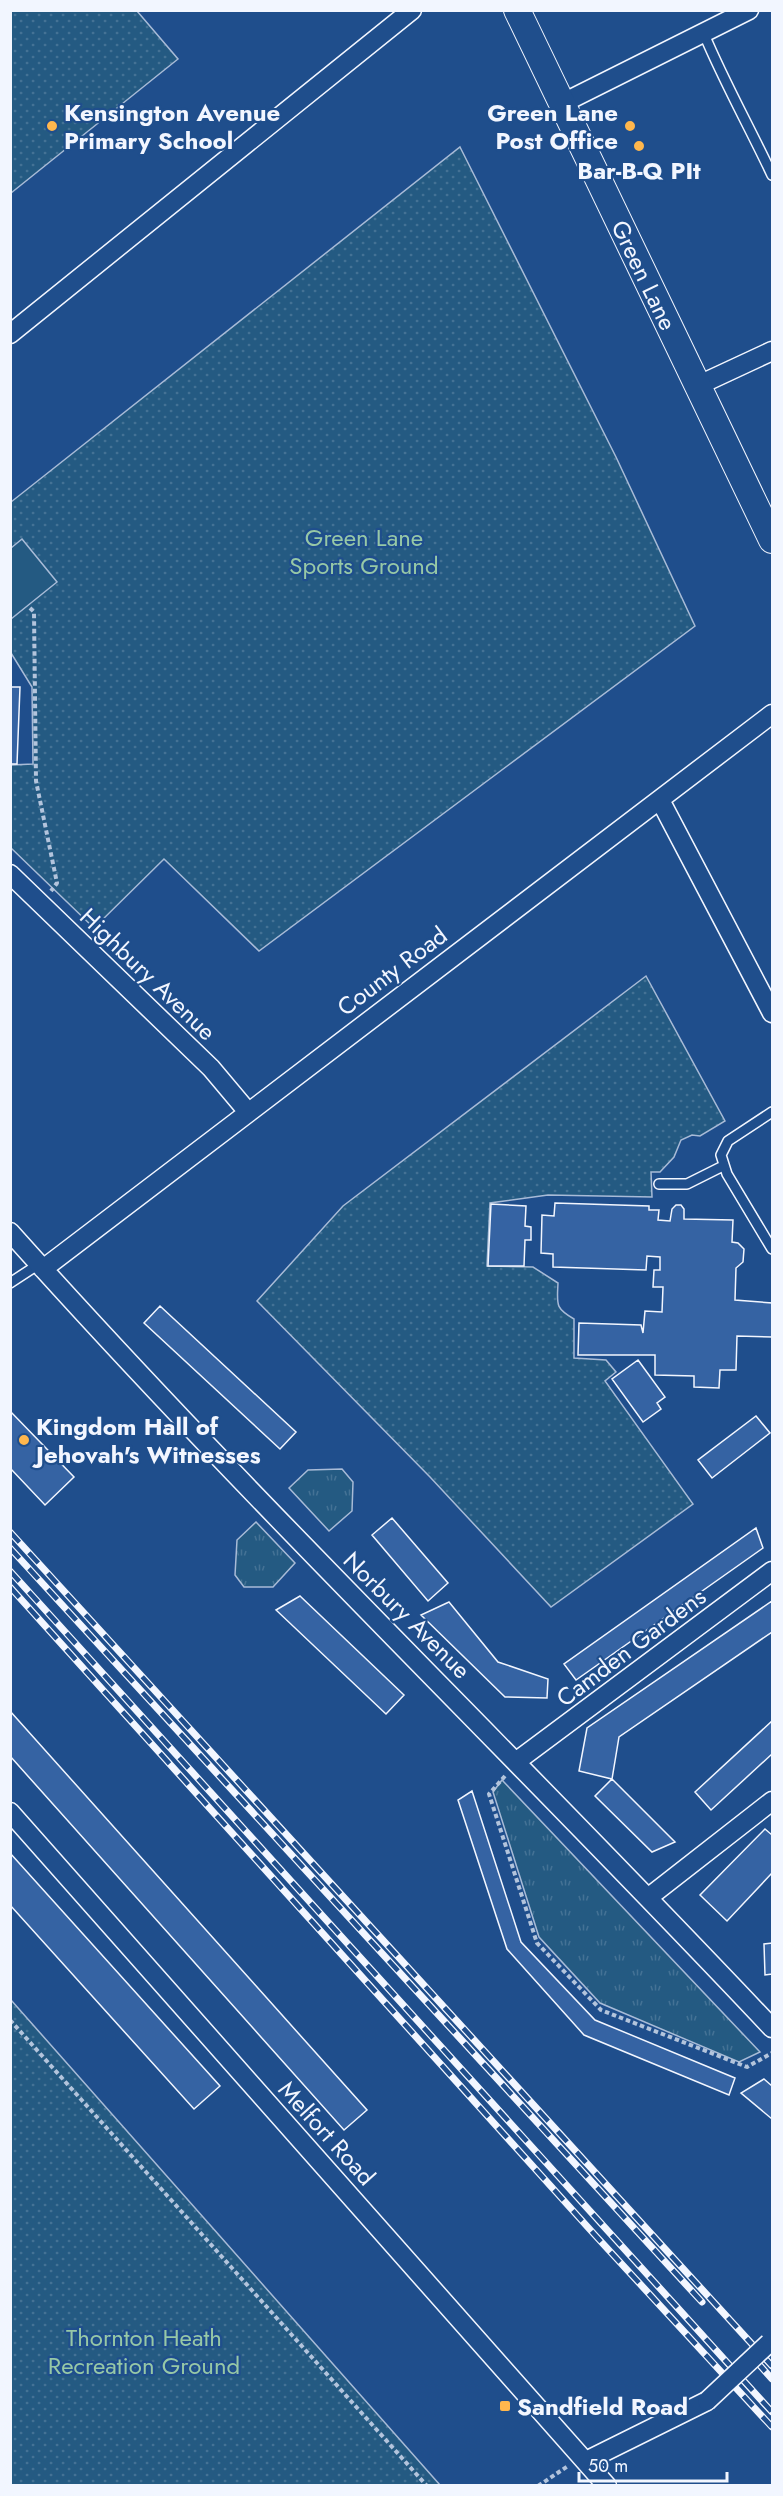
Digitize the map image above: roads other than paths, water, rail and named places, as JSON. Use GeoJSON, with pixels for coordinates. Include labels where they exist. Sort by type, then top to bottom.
{"type":"FeatureCollection","features":[{"type":"Feature","properties":{"kind":"main road","name":"Green Lane"},"geometry":{"type":"LineString","coordinates":[[517,10],[772,540]]}},
{"type":"Feature","properties":{"kind":"street"},"geometry":{"type":"LineString","coordinates":[[10,334],[412,10]]}},
{"type":"Feature","properties":{"kind":"street"},"geometry":{"type":"LineString","coordinates":[[563,102],[749,10]]}},
{"type":"Feature","properties":{"kind":"street"},"geometry":{"type":"LineString","coordinates":[[699,385],[772,351]]}},
{"type":"Feature","properties":{"kind":"street","name":"County Road"},"geometry":{"type":"LineString","coordinates":[[41,1266],[248,1112],[772,714]]}},
{"type":"Feature","properties":{"kind":"street"},"geometry":{"type":"LineString","coordinates":[[660,800],[772,1013]]}},
{"type":"Feature","properties":{"kind":"street","name":"Highbury Avenue"},"geometry":{"type":"LineString","coordinates":[[10,874],[211,1068],[248,1112]]}},
{"type":"Feature","properties":{"kind":"street","name":"Norbury Avenue"},"geometry":{"type":"LineString","coordinates":[[10,1232],[318,1559],[518,1761],[772,2028]]}},
{"type":"Feature","properties":{"kind":"street","name":"Camden Gardens"},"geometry":{"type":"LineString","coordinates":[[518,1761],[772,1570]]}},
{"type":"Feature","properties":{"kind":"street"},"geometry":{"type":"LineString","coordinates":[[649,1897],[772,1801]]}},
{"type":"Feature","properties":{"kind":"street","name":"Melfort Road"},"geometry":{"type":"LineString","coordinates":[[10,1812],[607,2486]]}},
{"type":"Feature","properties":{"kind":"street"},"geometry":{"type":"LineString","coordinates":[[586,2461],[708,2401],[771,2341]]}},
{"type":"Feature","properties":{"kind":"lane"},"geometry":{"type":"LineString","coordinates":[[704,34],[731,88],[735,103],[772,175]]}},
{"type":"Feature","properties":{"kind":"lane"},"geometry":{"type":"LineString","coordinates":[[772,1112],[728,1141],[721,1155],[723,1166],[772,1249]]}},
{"type":"Feature","properties":{"kind":"lane"},"geometry":{"type":"LineString","coordinates":[[659,1184],[687,1184],[723,1166]]}},
{"type":"Feature","properties":{"kind":"lane"},"geometry":{"type":"LineString","coordinates":[[10,1283],[41,1266]]}},
{"type":"Feature","properties":{"kind":"railway"},"geometry":{"type":"LineString","coordinates":[[10,1532],[772,2366]]}},
{"type":"Feature","properties":{"kind":"railway"},"geometry":{"type":"LineString","coordinates":[[10,1548],[702,2302]]}},
{"type":"Feature","properties":{"kind":"railway"},"geometry":{"type":"LineString","coordinates":[[10,1571],[772,2412]]}},
{"type":"Feature","properties":{"kind":"railway"},"geometry":{"type":"LineString","coordinates":[[10,1587],[594,2234],[772,2427]]}},
{"type":"Feature","properties":{"kind":"railway"},"geometry":{"type":"LineString","coordinates":[[756,2361],[772,2379]]}},
{"type":"Feature","properties":{"kind":"place","name":"Kensington Avenue Primary School"},"geometry":{"type":"Point","coordinates":[52,126]}},
{"type":"Feature","properties":{"kind":"place","name":"Green Lane Post Office"},"geometry":{"type":"Point","coordinates":[630,126]}},
{"type":"Feature","properties":{"kind":"place","name":"Bar-B-Q PIt"},"geometry":{"type":"Point","coordinates":[639,146]}},
{"type":"Feature","properties":{"kind":"place","name":"Kingdom Hall of Jehovah's Witnesses"},"geometry":{"type":"Point","coordinates":[24,1440]}},
{"type":"Feature","properties":{"kind":"place","name":"Sandfield Road"},"geometry":{"type":"Point","coordinates":[505,2406]}},
{"type":"Feature","properties":{"kind":"park label","name":"Green Lane Sports Ground"},"geometry":{"type":"Point","coordinates":[364,551]}},
{"type":"Feature","properties":{"kind":"park label","name":"Thornton Heath Recreation Ground"},"geometry":{"type":"Point","coordinates":[144,2351]}}]}
